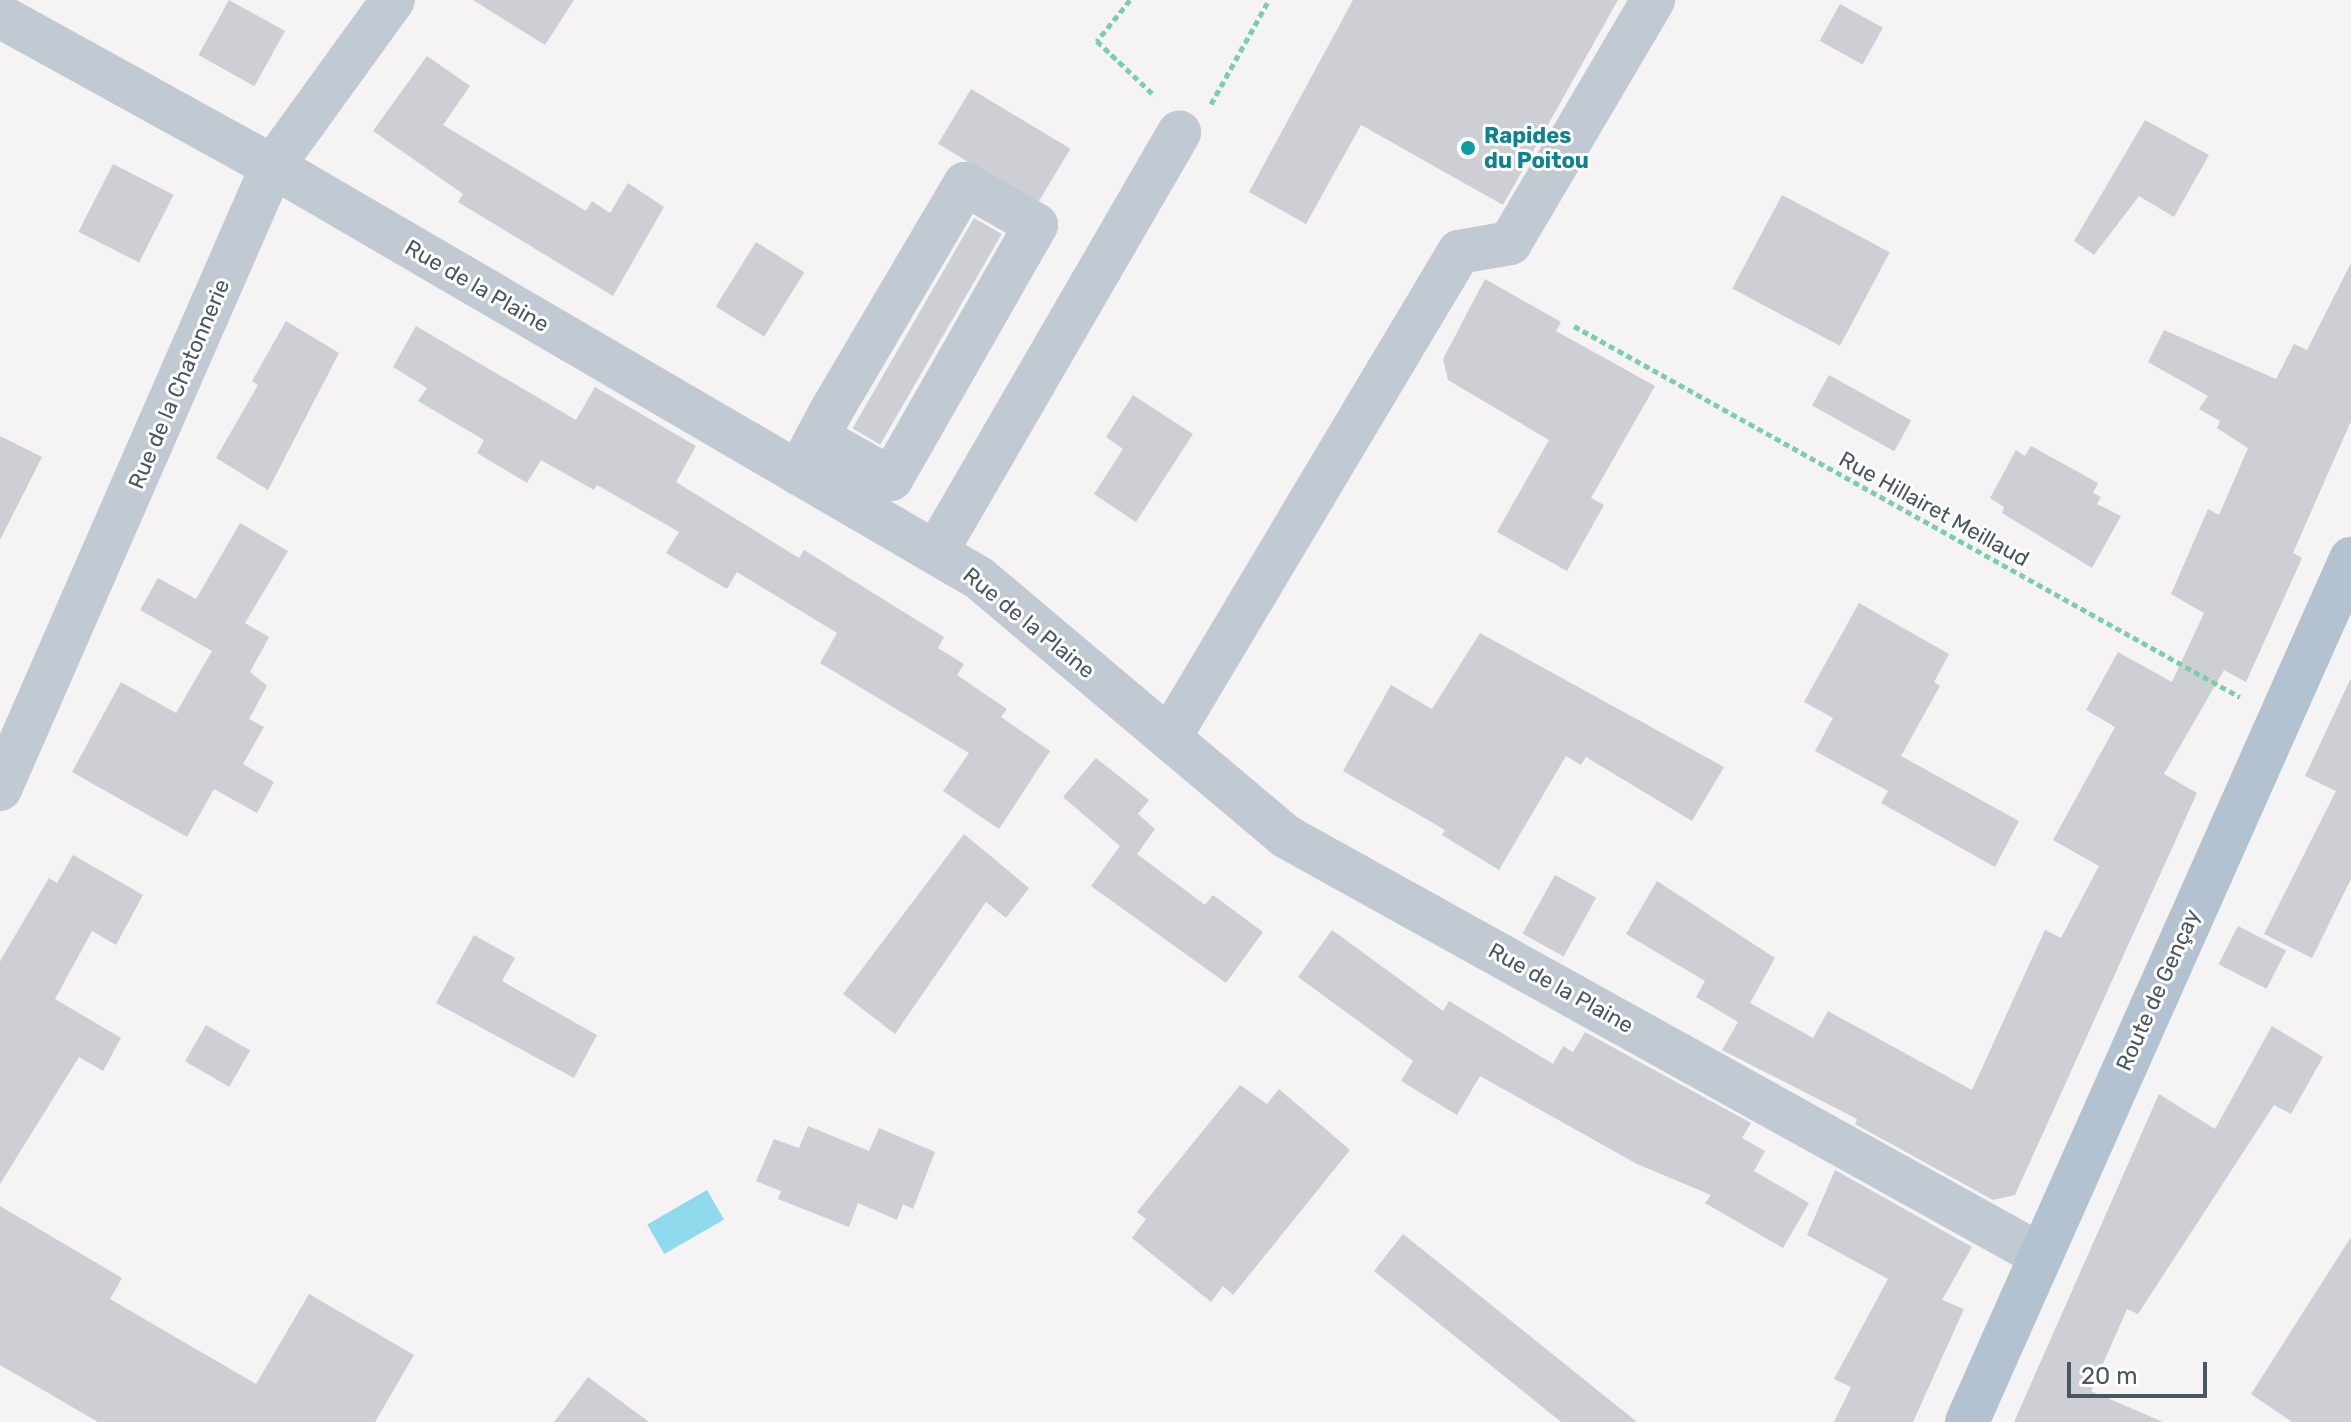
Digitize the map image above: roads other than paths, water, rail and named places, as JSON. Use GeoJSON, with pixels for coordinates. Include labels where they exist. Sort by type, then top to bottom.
{"type":"FeatureCollection","features":[{"type":"Feature","properties":{"kind":"main road","name":"Route de Gençay"},"geometry":{"type":"LineString","coordinates":[[1967,1422],[2351,559]]}},
{"type":"Feature","properties":{"kind":"street","name":"Rue de la Chatonnerie"},"geometry":{"type":"LineString","coordinates":[[0,789],[272,167],[393,0]]}},
{"type":"Feature","properties":{"kind":"street"},"geometry":{"type":"LineString","coordinates":[[1169,738],[1459,252],[1510,243],[1653,0]]}},
{"type":"Feature","properties":{"kind":"street","name":"Rue de la Plaine"},"geometry":{"type":"LineString","coordinates":[[0,16],[272,167],[808,455],[936,552],[979,578],[1285,836],[2040,1255]]}},
{"type":"Feature","properties":{"kind":"street"},"geometry":{"type":"LineString","coordinates":[[936,552],[1179,132]]}},
{"type":"Feature","properties":{"kind":"street"},"geometry":{"type":"LineString","coordinates":[[965,184],[1036,225],[891,479],[808,455],[965,184]]}},
{"type":"Feature","properties":{"kind":"water"},"geometry":{"type":"Polygon","coordinates":[[[707,1190],[724,1219],[664,1254],[647,1224],[707,1190]]]}},
{"type":"Feature","properties":{"kind":"place","name":"Rapides du Poitou"},"geometry":{"type":"Point","coordinates":[1468,148]}}]}
